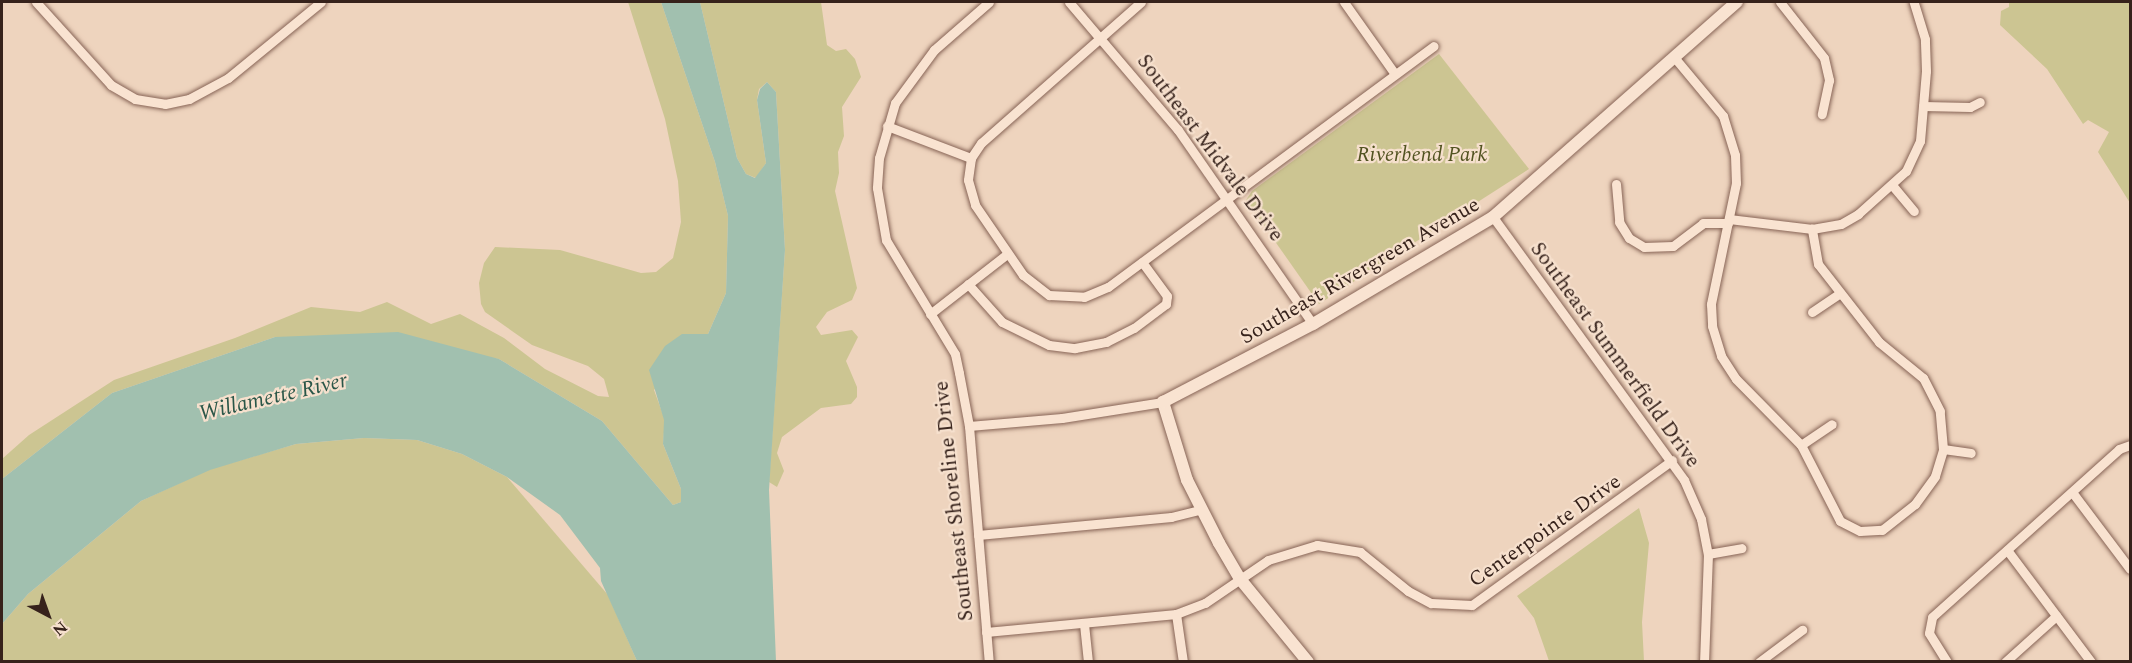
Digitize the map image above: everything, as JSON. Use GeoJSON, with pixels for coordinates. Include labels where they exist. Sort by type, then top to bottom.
{"type":"FeatureCollection","features":[{"type":"Feature","properties":{"kind":"street"},"geometry":{"type":"LineString","coordinates":[[36,2],[111,85],[135,99],[165,104],[205,92],[321,2]]}},
{"type":"Feature","properties":{"kind":"street","name":"Southeast Shoreline Drive"},"geometry":{"type":"LineString","coordinates":[[988,2],[934,50],[910,79],[887,126],[879,158],[877,188],[886,240],[955,354],[969,426],[989,662]]}},
{"type":"Feature","properties":{"kind":"street","name":"Southeast Midvale Drive"},"geometry":{"type":"LineString","coordinates":[[1069,2],[1178,130],[1313,324]]}},
{"type":"Feature","properties":{"kind":"street"},"geometry":{"type":"LineString","coordinates":[[1141,2],[981,143],[970,158],[968,180],[975,205],[1007,254],[1035,286],[1049,295],[1069,298],[1108,287],[1434,46]]}},
{"type":"Feature","properties":{"kind":"street"},"geometry":{"type":"LineString","coordinates":[[1344,2],[1395,74]]}},
{"type":"Feature","properties":{"kind":"street","name":"Southeast Rivergreen Avenue"},"geometry":{"type":"LineString","coordinates":[[969,426],[1062,418],[1163,402],[1313,324],[1492,217],[1737,2]]}},
{"type":"Feature","properties":{"kind":"street"},"geometry":{"type":"LineString","coordinates":[[1780,2],[1824,58],[1828,80],[1822,114]]}},
{"type":"Feature","properties":{"kind":"street"},"geometry":{"type":"LineString","coordinates":[[1616,184],[1619,222],[1629,238],[1644,247],[1673,246],[1703,222],[1729,221],[1812,229],[1850,220],[1892,185],[1915,157],[1923,106],[1926,45],[1914,2]]}},
{"type":"Feature","properties":{"kind":"street"},"geometry":{"type":"LineString","coordinates":[[1674,57],[1716,105],[1728,126],[1737,169],[1729,221],[1711,304],[1715,341],[1736,379],[1801,445],[1819,475],[1833,513],[1846,526],[1871,532],[1894,523],[1925,494],[1943,449],[1940,411],[1929,387],[1879,342],[1818,264],[1812,229]]}},
{"type":"Feature","properties":{"kind":"street"},"geometry":{"type":"LineString","coordinates":[[1923,106],[1970,107],[1980,102]]}},
{"type":"Feature","properties":{"kind":"street"},"geometry":{"type":"LineString","coordinates":[[887,126],[970,158]]}},
{"type":"Feature","properties":{"kind":"street"},"geometry":{"type":"LineString","coordinates":[[1892,185],[1914,211]]}},
{"type":"Feature","properties":{"kind":"street","name":"Southeast Summerfield Drive"},"geometry":{"type":"LineString","coordinates":[[1492,217],[1672,460],[1697,509],[1708,554],[1704,662]]}},
{"type":"Feature","properties":{"kind":"street"},"geometry":{"type":"LineString","coordinates":[[930,314],[1007,254]]}},
{"type":"Feature","properties":{"kind":"street"},"geometry":{"type":"LineString","coordinates":[[968,284],[1002,322],[1049,345],[1076,348],[1106,342],[1134,328],[1166,304],[1167,296],[1142,262]]}},
{"type":"Feature","properties":{"kind":"street"},"geometry":{"type":"LineString","coordinates":[[1812,312],[1840,293]]}},
{"type":"Feature","properties":{"kind":"street"},"geometry":{"type":"LineString","coordinates":[[1163,402],[1200,510],[1240,579],[1308,662]]}},
{"type":"Feature","properties":{"kind":"street"},"geometry":{"type":"LineString","coordinates":[[1801,445],[1832,424]]}},
{"type":"Feature","properties":{"kind":"street"},"geometry":{"type":"LineString","coordinates":[[1947,662],[1929,633],[1931,619],[2119,449],[2130,445]]}},
{"type":"Feature","properties":{"kind":"street"},"geometry":{"type":"LineString","coordinates":[[1943,449],[1971,453]]}},
{"type":"Feature","properties":{"kind":"street","name":"Centerpointe Drive"},"geometry":{"type":"LineString","coordinates":[[986,632],[1176,614],[1205,603],[1288,551],[1333,545],[1371,558],[1420,599],[1446,606],[1472,605],[1672,460]]}},
{"type":"Feature","properties":{"kind":"street"},"geometry":{"type":"LineString","coordinates":[[2072,492],[2130,569]]}},
{"type":"Feature","properties":{"kind":"street"},"geometry":{"type":"LineString","coordinates":[[978,535],[1171,517],[1200,510]]}},
{"type":"Feature","properties":{"kind":"street"},"geometry":{"type":"LineString","coordinates":[[1708,554],[1742,548]]}},
{"type":"Feature","properties":{"kind":"street"},"geometry":{"type":"LineString","coordinates":[[2007,550],[2091,662]]}},
{"type":"Feature","properties":{"kind":"street"},"geometry":{"type":"LineString","coordinates":[[1176,614],[1184,662]]}},
{"type":"Feature","properties":{"kind":"street"},"geometry":{"type":"LineString","coordinates":[[2005,662],[2056,616]]}},
{"type":"Feature","properties":{"kind":"street"},"geometry":{"type":"LineString","coordinates":[[1084,624],[1088,662]]}},
{"type":"Feature","properties":{"kind":"street"},"geometry":{"type":"LineString","coordinates":[[1759,662],[1802,630]]}},
{"type":"Feature","properties":{"kind":"green space"},"geometry":{"type":"Polygon","coordinates":[[[628,2],[661,2],[715,162],[728,216],[726,293],[708,334],[699,335],[654,390],[665,420],[663,444],[681,489],[681,502],[673,505],[602,421],[499,359],[275,337],[112,393],[2,479],[2,459],[29,435],[114,380],[235,338],[311,307],[360,312],[387,302],[431,324],[460,314],[504,338],[545,369],[598,396],[609,397],[604,379],[588,366],[532,345],[485,312],[481,304],[479,283],[484,263],[495,247],[560,250],[641,273],[656,272],[673,258],[681,222],[678,181],[665,119],[628,2]]]}},
{"type":"Feature","properties":{"kind":"green space"},"geometry":{"type":"Polygon","coordinates":[[[700,2],[821,2],[827,45],[836,51],[846,49],[855,59],[861,77],[842,107],[844,136],[838,152],[839,173],[835,191],[857,288],[852,300],[827,312],[816,327],[821,335],[852,330],[858,337],[846,361],[857,387],[857,397],[851,404],[821,408],[782,437],[777,453],[784,471],[777,487],[769,482],[785,250],[776,92],[767,82],[759,89],[757,100],[766,163],[756,178],[746,174],[737,158],[700,2]]]}},
{"type":"Feature","properties":{"kind":"green space"},"geometry":{"type":"Polygon","coordinates":[[[2009,2],[2130,2],[2130,203],[2098,152],[2109,132],[2088,120],[2083,124],[2047,69],[2000,25],[2001,11],[2009,7],[2009,2]]]}},
{"type":"Feature","properties":{"kind":"green space","name":"Riverbend Park"},"geometry":{"type":"Polygon","coordinates":[[[1439,54],[1529,169],[1319,304],[1246,200],[1252,191],[1439,54]]]}},
{"type":"Feature","properties":{"kind":"green space"},"geometry":{"type":"Polygon","coordinates":[[[364,438],[417,440],[462,454],[507,477],[608,595],[637,661],[2,662],[2,624],[28,594],[141,501],[210,469],[296,444],[364,438]]]}},
{"type":"Feature","properties":{"kind":"green space"},"geometry":{"type":"Polygon","coordinates":[[[1639,508],[1649,543],[1642,622],[1644,661],[1549,661],[1534,618],[1517,596],[1639,508]]]}},
{"type":"Feature","properties":{"kind":"water","name":"Willamette River"},"geometry":{"type":"Polygon","coordinates":[[[661,2],[700,2],[737,158],[746,174],[755,178],[766,163],[757,100],[760,89],[767,82],[776,92],[785,250],[769,490],[776,661],[637,661],[601,581],[600,568],[560,515],[507,477],[462,454],[417,440],[364,438],[296,444],[210,470],[141,501],[28,594],[2,624],[2,479],[112,393],[275,337],[398,332],[499,359],[602,421],[673,505],[681,502],[681,489],[663,444],[664,420],[649,370],[665,346],[682,334],[708,334],[726,293],[728,216],[715,162],[661,2]]]}}]}
